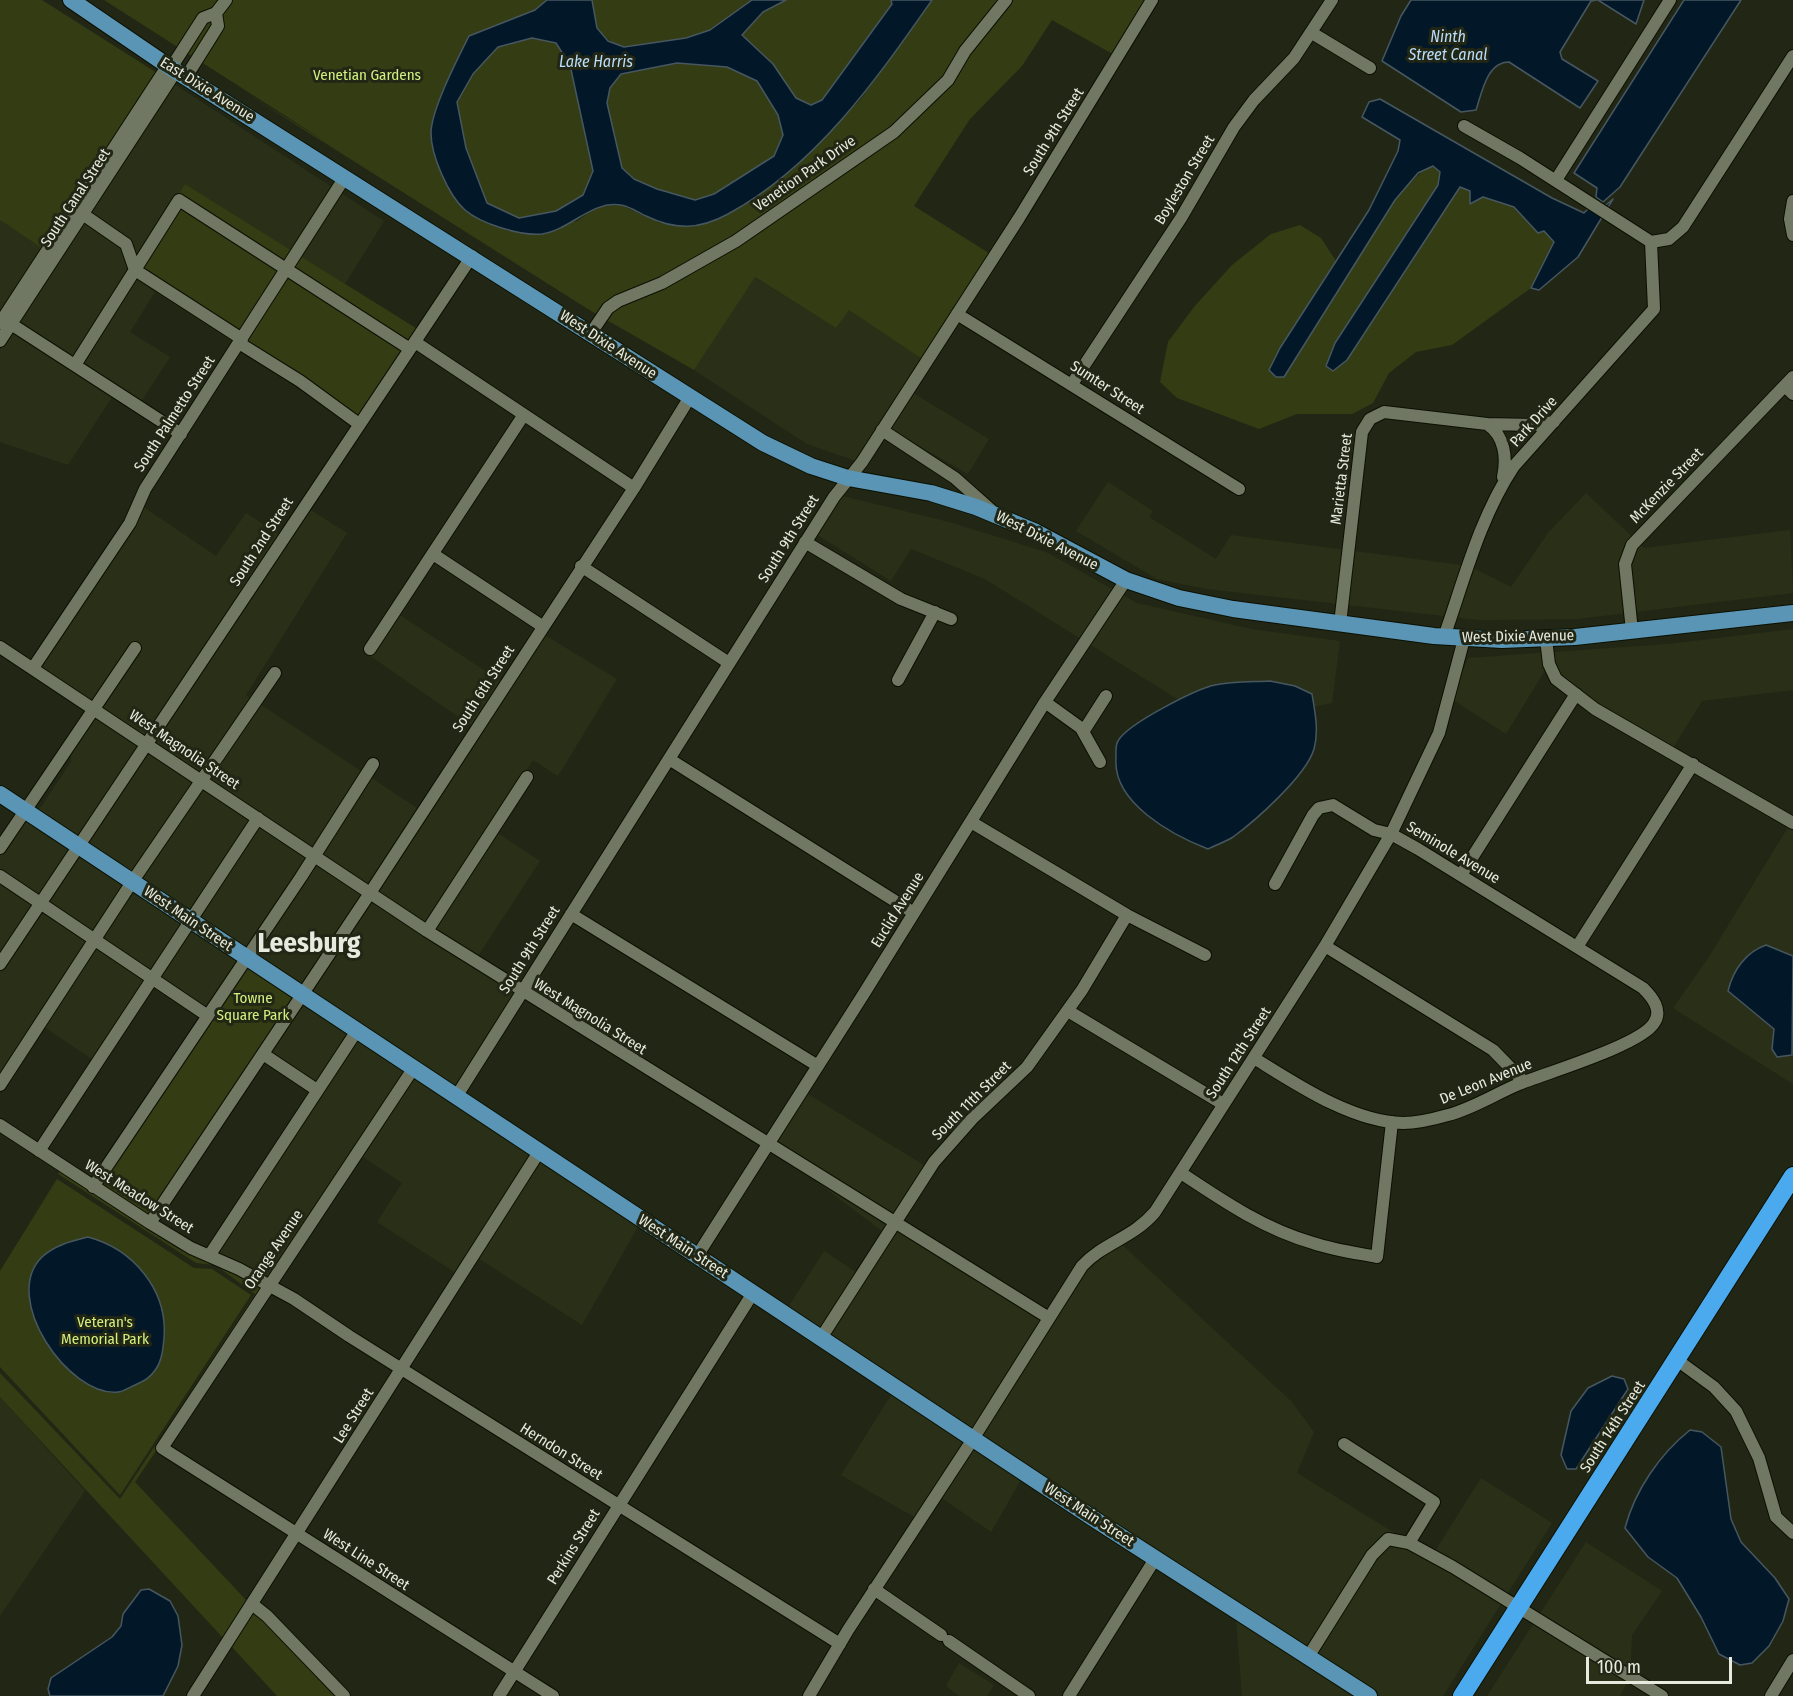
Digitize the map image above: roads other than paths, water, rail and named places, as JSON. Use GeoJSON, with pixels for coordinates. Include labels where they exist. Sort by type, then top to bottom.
{"type":"FeatureCollection","features":[{"type":"Feature","properties":{"kind":"highway","name":"South 14th Street"},"geometry":{"type":"LineString","coordinates":[[1462,1696],[1793,1176]]}},
{"type":"Feature","properties":{"kind":"main road","name":"East Dixie Avenue"},"geometry":{"type":"LineString","coordinates":[[71,0],[175,70],[345,177]]}},
{"type":"Feature","properties":{"kind":"main road","name":"West Dixie Avenue"},"geometry":{"type":"LineString","coordinates":[[345,177],[772,448],[848,478],[931,493],[997,514],[1126,580],[1204,604],[1464,639],[1546,639],[1793,613]]}},
{"type":"Feature","properties":{"kind":"main road","name":"West Main Street"},"geometry":{"type":"LineString","coordinates":[[0,794],[356,1032],[1155,1559],[1369,1696]]}},
{"type":"Feature","properties":{"kind":"street"},"geometry":{"type":"LineString","coordinates":[[181,434],[75,365],[5,324],[175,70],[203,18],[216,12],[226,0]]}},
{"type":"Feature","properties":{"kind":"street","name":"Venetion Park Drive"},"geometry":{"type":"LineString","coordinates":[[591,333],[608,308],[618,301],[662,283],[736,241],[894,132],[948,80],[965,51],[1006,0]]}},
{"type":"Feature","properties":{"kind":"street","name":"Boyleston Street"},"geometry":{"type":"LineString","coordinates":[[1072,384],[1181,218],[1234,127],[1254,100],[1286,67],[1312,33],[1332,0]]}},
{"type":"Feature","properties":{"kind":"street"},"geometry":{"type":"LineString","coordinates":[[1556,180],[1670,0]]}},
{"type":"Feature","properties":{"kind":"street","name":"South 9th Street"},"geometry":{"type":"LineString","coordinates":[[456,1097],[806,542],[957,314],[1148,3]]}},
{"type":"Feature","properties":{"kind":"street"},"geometry":{"type":"LineString","coordinates":[[175,70],[218,26],[216,12]]}},
{"type":"Feature","properties":{"kind":"street"},"geometry":{"type":"LineString","coordinates":[[1312,33],[1370,68]]}},
{"type":"Feature","properties":{"kind":"street"},"geometry":{"type":"LineString","coordinates":[[1464,126],[1605,210],[1651,242],[1669,238],[1683,227],[1793,56]]}},
{"type":"Feature","properties":{"kind":"street","name":"South Canal Street"},"geometry":{"type":"LineString","coordinates":[[0,341],[5,324],[84,215],[175,70]]}},
{"type":"Feature","properties":{"kind":"street","name":"South Palmetto Street"},"geometry":{"type":"LineString","coordinates":[[33,668],[130,523],[145,489],[345,177]]}},
{"type":"Feature","properties":{"kind":"street"},"geometry":{"type":"LineString","coordinates":[[75,365],[179,200],[286,268],[328,299],[412,345],[634,488]]}},
{"type":"Feature","properties":{"kind":"street"},"geometry":{"type":"LineString","coordinates":[[1793,201],[1790,219],[1793,235]]}},
{"type":"Feature","properties":{"kind":"street"},"geometry":{"type":"LineString","coordinates":[[84,215],[126,244],[135,270],[300,381],[358,424]]}},
{"type":"Feature","properties":{"kind":"street","name":"Park Drive"},"geometry":{"type":"LineString","coordinates":[[1444,637],[1487,515],[1502,484],[1514,466],[1650,316],[1656,304],[1651,242]]}},
{"type":"Feature","properties":{"kind":"street","name":"South 2nd Street"},"geometry":{"type":"LineString","coordinates":[[0,964],[472,256]]}},
{"type":"Feature","properties":{"kind":"street","name":"Sumter Street"},"geometry":{"type":"LineString","coordinates":[[957,314],[1239,489]]}},
{"type":"Feature","properties":{"kind":"street","name":"McKenzie Street"},"geometry":{"type":"LineString","coordinates":[[1632,631],[1625,564],[1632,545],[1790,386]]}},
{"type":"Feature","properties":{"kind":"street","name":"South 6th Street"},"geometry":{"type":"LineString","coordinates":[[150,1223],[370,893],[581,566],[634,488],[690,397]]}},
{"type":"Feature","properties":{"kind":"street","name":"Marietta Street"},"geometry":{"type":"LineString","coordinates":[[1340,624],[1365,425],[1377,414],[1384,412],[1487,424],[1535,425],[1554,422]]}},
{"type":"Feature","properties":{"kind":"street"},"geometry":{"type":"LineString","coordinates":[[370,649],[523,416]]}},
{"type":"Feature","properties":{"kind":"street"},"geometry":{"type":"LineString","coordinates":[[1487,424],[1497,434],[1506,456],[1502,484]]}},
{"type":"Feature","properties":{"kind":"street"},"geometry":{"type":"LineString","coordinates":[[882,430],[955,478],[997,514]]}},
{"type":"Feature","properties":{"kind":"street"},"geometry":{"type":"LineString","coordinates":[[806,542],[901,599],[951,619]]}},
{"type":"Feature","properties":{"kind":"street"},"geometry":{"type":"LineString","coordinates":[[433,554],[542,626]]}},
{"type":"Feature","properties":{"kind":"street"},"geometry":{"type":"LineString","coordinates":[[581,566],[729,663]]}},
{"type":"Feature","properties":{"kind":"street","name":"Euclid Avenue"},"geometry":{"type":"LineString","coordinates":[[697,1256],[1045,702],[1126,580]]}},
{"type":"Feature","properties":{"kind":"street"},"geometry":{"type":"LineString","coordinates":[[898,680],[935,612]]}},
{"type":"Feature","properties":{"kind":"street","name":"South 12th Street"},"geometry":{"type":"LineString","coordinates":[[809,1696],[874,1589],[973,1439],[1082,1266],[1098,1252],[1120,1242],[1145,1223],[1181,1173],[1325,945],[1391,834],[1438,733],[1464,639]]}},
{"type":"Feature","properties":{"kind":"street"},"geometry":{"type":"LineString","coordinates":[[1546,639],[1552,673],[1576,694],[1606,716],[1793,823]]}},
{"type":"Feature","properties":{"kind":"street","name":"West Magnolia Street"},"geometry":{"type":"LineString","coordinates":[[0,647],[426,931],[894,1224],[1049,1318]]}},
{"type":"Feature","properties":{"kind":"street"},"geometry":{"type":"LineString","coordinates":[[0,848],[135,648]]}},
{"type":"Feature","properties":{"kind":"street"},"geometry":{"type":"LineString","coordinates":[[0,1085],[132,882],[275,673]]}},
{"type":"Feature","properties":{"kind":"street"},"geometry":{"type":"LineString","coordinates":[[1461,875],[1576,694]]}},
{"type":"Feature","properties":{"kind":"street"},"geometry":{"type":"LineString","coordinates":[[1083,732],[1106,696]]}},
{"type":"Feature","properties":{"kind":"street"},"geometry":{"type":"LineString","coordinates":[[1045,702],[1083,732],[1100,762]]}},
{"type":"Feature","properties":{"kind":"street"},"geometry":{"type":"LineString","coordinates":[[669,759],[914,913]]}},
{"type":"Feature","properties":{"kind":"street"},"geometry":{"type":"LineString","coordinates":[[93,1187],[245,957],[315,856],[373,764]]}},
{"type":"Feature","properties":{"kind":"street"},"geometry":{"type":"LineString","coordinates":[[1577,947],[1693,764]]}},
{"type":"Feature","properties":{"kind":"street"},"geometry":{"type":"LineString","coordinates":[[426,931],[527,777]]}},
{"type":"Feature","properties":{"kind":"street","name":"Seminole Avenue"},"geometry":{"type":"LineString","coordinates":[[1275,884],[1314,815],[1325,805],[1345,811],[1383,834],[1391,834],[1642,987]]}},
{"type":"Feature","properties":{"kind":"street"},"geometry":{"type":"LineString","coordinates":[[39,1150],[258,818]]}},
{"type":"Feature","properties":{"kind":"street"},"geometry":{"type":"LineString","coordinates":[[971,822],[1127,915],[1205,955]]}},
{"type":"Feature","properties":{"kind":"street"},"geometry":{"type":"LineString","coordinates":[[0,876],[208,1016]]}},
{"type":"Feature","properties":{"kind":"street"},"geometry":{"type":"LineString","coordinates":[[571,914],[818,1066]]}},
{"type":"Feature","properties":{"kind":"street","name":"South 11th Street"},"geometry":{"type":"LineString","coordinates":[[821,1338],[940,1154],[972,1119],[1015,1081],[1068,1011],[1127,915]]}},
{"type":"Feature","properties":{"kind":"street"},"geometry":{"type":"LineString","coordinates":[[1325,945],[1493,1050],[1524,1082]]}},
{"type":"Feature","properties":{"kind":"street","name":"De Leon Avenue"},"geometry":{"type":"LineString","coordinates":[[1254,1058],[1313,1094],[1392,1122],[1424,1121],[1448,1115],[1524,1082],[1613,1049],[1650,1029],[1657,1010],[1654,1001],[1642,987]]}},
{"type":"Feature","properties":{"kind":"street"},"geometry":{"type":"LineString","coordinates":[[1068,1011],[1223,1104]]}},
{"type":"Feature","properties":{"kind":"street"},"geometry":{"type":"LineString","coordinates":[[209,1256],[356,1032]]}},
{"type":"Feature","properties":{"kind":"street"},"geometry":{"type":"LineString","coordinates":[[263,1054],[317,1090]]}},
{"type":"Feature","properties":{"kind":"street","name":"Orange Avenue"},"geometry":{"type":"LineString","coordinates":[[163,1449],[269,1284],[413,1069]]}},
{"type":"Feature","properties":{"kind":"street"},"geometry":{"type":"LineString","coordinates":[[1181,1173],[1249,1216],[1291,1236],[1332,1248],[1377,1257],[1392,1122]]}},
{"type":"Feature","properties":{"kind":"street","name":"West Meadow Street"},"geometry":{"type":"LineString","coordinates":[[0,1125],[150,1223],[209,1256],[269,1284]]}},
{"type":"Feature","properties":{"kind":"street","name":"Lee Street"},"geometry":{"type":"LineString","coordinates":[[193,1696],[539,1152]]}},
{"type":"Feature","properties":{"kind":"street","name":"Herndon Street"},"geometry":{"type":"LineString","coordinates":[[269,1284],[840,1644]]}},
{"type":"Feature","properties":{"kind":"street","name":"Perkins Street"},"geometry":{"type":"LineString","coordinates":[[499,1696],[753,1293]]}},
{"type":"Feature","properties":{"kind":"street"},"geometry":{"type":"LineString","coordinates":[[1677,1360],[1714,1387],[1736,1411],[1759,1458],[1776,1517],[1793,1533]]}},
{"type":"Feature","properties":{"kind":"street"},"geometry":{"type":"LineString","coordinates":[[1344,1444],[1434,1502],[1409,1543]]}},
{"type":"Feature","properties":{"kind":"street","name":"West Line Street"},"geometry":{"type":"LineString","coordinates":[[163,1449],[553,1696]]}},
{"type":"Feature","properties":{"kind":"street"},"geometry":{"type":"LineString","coordinates":[[1308,1657],[1372,1555],[1388,1539],[1409,1543],[1662,1696]]}},
{"type":"Feature","properties":{"kind":"street"},"geometry":{"type":"LineString","coordinates":[[1069,1696],[1155,1559]]}},
{"type":"Feature","properties":{"kind":"street"},"geometry":{"type":"LineString","coordinates":[[874,1589],[1029,1696]]}},
{"type":"Feature","properties":{"kind":"street"},"geometry":{"type":"LineString","coordinates":[[252,1604],[267,1616],[344,1696]]}},
{"type":"Feature","properties":{"kind":"street"},"geometry":{"type":"LineString","coordinates":[[1771,1696],[1793,1660]]}},
{"type":"Feature","properties":{"kind":"water","name":"Lake Harris"},"geometry":{"type":"Polygon","coordinates":[[[547,0],[592,0],[597,28],[608,41],[624,47],[686,38],[710,30],[752,0],[786,0],[763,12],[742,35],[773,64],[796,98],[811,105],[822,100],[892,4],[891,0],[932,0],[889,60],[842,119],[789,172],[728,214],[707,223],[677,226],[657,221],[624,206],[610,205],[600,207],[562,227],[542,234],[513,231],[481,220],[465,210],[453,195],[442,174],[434,152],[431,133],[440,98],[469,36],[535,10],[547,0]],[[532,38],[498,47],[473,74],[457,102],[466,148],[487,203],[519,218],[556,211],[583,195],[593,171],[570,65],[556,43],[532,38]],[[677,63],[621,74],[610,88],[607,103],[622,168],[634,179],[657,189],[695,200],[714,194],[774,156],[783,135],[778,115],[757,81],[727,67],[677,63]]]}},
{"type":"Feature","properties":{"kind":"water","name":"Ninth Street Canal"},"geometry":{"type":"Polygon","coordinates":[[[1411,0],[1597,0],[1591,1],[1560,52],[1562,59],[1598,81],[1580,108],[1509,62],[1502,63],[1490,72],[1486,79],[1476,110],[1461,112],[1382,61],[1401,16],[1411,0]]]}},
{"type":"Feature","properties":{"kind":"water"},"geometry":{"type":"Polygon","coordinates":[[[1598,0],[1644,0],[1636,24],[1598,0]]]}},
{"type":"Feature","properties":{"kind":"water"},"geometry":{"type":"Polygon","coordinates":[[[1684,0],[1741,0],[1620,187],[1603,202],[1596,197],[1597,188],[1574,173],[1684,0]]]}},
{"type":"Feature","properties":{"kind":"water"},"geometry":{"type":"Polygon","coordinates":[[[1380,99],[1552,198],[1584,213],[1595,202],[1605,206],[1613,199],[1578,257],[1539,290],[1531,288],[1554,242],[1544,231],[1538,233],[1514,207],[1483,197],[1470,204],[1470,191],[1460,187],[1347,360],[1333,371],[1326,366],[1335,343],[1438,185],[1440,172],[1433,166],[1418,173],[1395,200],[1284,377],[1276,377],[1269,370],[1280,348],[1369,210],[1398,151],[1400,140],[1362,117],[1369,102],[1380,99]]]}},
{"type":"Feature","properties":{"kind":"water"},"geometry":{"type":"Polygon","coordinates":[[[1270,681],[1295,686],[1312,694],[1316,735],[1314,749],[1301,772],[1254,820],[1233,837],[1208,849],[1162,826],[1134,803],[1124,790],[1118,775],[1116,748],[1124,734],[1163,708],[1206,688],[1229,683],[1270,681]]]}},
{"type":"Feature","properties":{"kind":"water"},"geometry":{"type":"Polygon","coordinates":[[[1766,945],[1793,956],[1792,1055],[1777,1057],[1772,1049],[1774,1029],[1728,991],[1741,963],[1752,952],[1766,945]]]}},
{"type":"Feature","properties":{"kind":"water"},"geometry":{"type":"Polygon","coordinates":[[[88,1237],[119,1251],[144,1274],[154,1288],[164,1320],[163,1350],[156,1369],[144,1381],[120,1392],[99,1389],[80,1379],[61,1362],[46,1342],[35,1319],[29,1296],[31,1275],[42,1257],[58,1246],[88,1237]]]}},
{"type":"Feature","properties":{"kind":"water"},"geometry":{"type":"Polygon","coordinates":[[[1612,1376],[1624,1379],[1628,1389],[1576,1469],[1567,1469],[1561,1455],[1571,1411],[1588,1388],[1612,1376]]]}},
{"type":"Feature","properties":{"kind":"water"},"geometry":{"type":"Polygon","coordinates":[[[1690,1430],[1702,1432],[1721,1447],[1731,1519],[1741,1542],[1775,1578],[1789,1599],[1783,1621],[1769,1646],[1752,1663],[1740,1665],[1719,1654],[1701,1617],[1677,1578],[1648,1557],[1625,1528],[1635,1500],[1650,1474],[1669,1450],[1690,1430]]]}},
{"type":"Feature","properties":{"kind":"water"},"geometry":{"type":"Polygon","coordinates":[[[149,1589],[170,1601],[178,1616],[182,1645],[178,1666],[163,1696],[50,1696],[48,1689],[51,1678],[112,1637],[121,1626],[123,1614],[141,1590],[149,1589]]]}},
{"type":"Feature","properties":{"kind":"district","name":"Leesburg"},"geometry":{"type":"Point","coordinates":[309,944]}},
{"type":"Feature","properties":{"kind":"park label","name":"Venetian Gardens"},"geometry":{"type":"Point","coordinates":[367,76]}},
{"type":"Feature","properties":{"kind":"park label","name":"Towne Square Park"},"geometry":{"type":"Point","coordinates":[253,1008]}},
{"type":"Feature","properties":{"kind":"park label","name":"Veteran's Memorial Park"},"geometry":{"type":"Point","coordinates":[105,1332]}}]}
